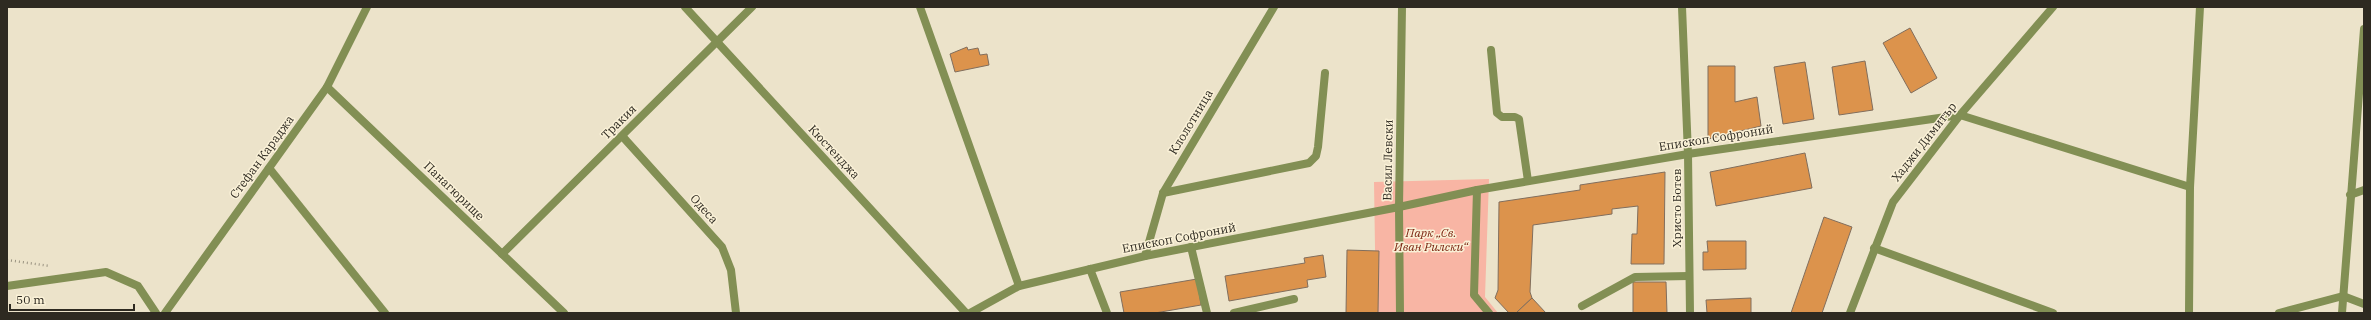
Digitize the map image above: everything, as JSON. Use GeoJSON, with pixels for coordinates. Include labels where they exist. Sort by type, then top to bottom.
{"type":"FeatureCollection","features":[{"type":"Feature","properties":{"kind":"street","name":"Стефан Караджа"},"geometry":{"type":"LineString","coordinates":[[165,313],[327,87],[367,7]]}},
{"type":"Feature","properties":{"kind":"street","name":"Кюстенджа"},"geometry":{"type":"LineString","coordinates":[[685,7],[966,313]]}},
{"type":"Feature","properties":{"kind":"street","name":"Тракия"},"geometry":{"type":"LineString","coordinates":[[502,254],[752,7]]}},
{"type":"Feature","properties":{"kind":"street"},"geometry":{"type":"LineString","coordinates":[[920,7],[1018,286]]}},
{"type":"Feature","properties":{"kind":"street","name":"Клолотница"},"geometry":{"type":"LineString","coordinates":[[1145,256],[1163,193],[1274,7]]}},
{"type":"Feature","properties":{"kind":"street","name":"Васил Левски"},"geometry":{"type":"LineString","coordinates":[[1400,313],[1399,208],[1402,7]]}},
{"type":"Feature","properties":{"kind":"street","name":"Христо Ботев"},"geometry":{"type":"LineString","coordinates":[[1682,7],[1688,154],[1690,313]]}},
{"type":"Feature","properties":{"kind":"street","name":"Хаджи Димитър"},"geometry":{"type":"LineString","coordinates":[[1850,313],[1893,202],[1960,115],[2053,7]]}},
{"type":"Feature","properties":{"kind":"street"},"geometry":{"type":"LineString","coordinates":[[2189,313],[2190,187],[2200,7]]}},
{"type":"Feature","properties":{"kind":"street"},"geometry":{"type":"LineString","coordinates":[[2342,313],[2364,29]]}},
{"type":"Feature","properties":{"kind":"street"},"geometry":{"type":"LineString","coordinates":[[1491,50],[1497,113],[1502,117],[1515,117],[1519,120],[1528,181]]}},
{"type":"Feature","properties":{"kind":"street"},"geometry":{"type":"LineString","coordinates":[[1163,193],[1309,164],[1316,156],[1318,147],[1325,73]]}},
{"type":"Feature","properties":{"kind":"street","name":"Панагюрище"},"geometry":{"type":"LineString","coordinates":[[327,87],[564,313]]}},
{"type":"Feature","properties":{"kind":"street"},"geometry":{"type":"LineString","coordinates":[[1960,115],[2190,187]]}},
{"type":"Feature","properties":{"kind":"street","name":"Епископ Софроний"},"geometry":{"type":"LineString","coordinates":[[970,313],[1018,286],[1145,256],[1399,208],[1477,190],[1528,181],[1688,154],[1960,115]]}},
{"type":"Feature","properties":{"kind":"street","name":"Одеса"},"geometry":{"type":"LineString","coordinates":[[623,136],[722,246],[731,270],[736,313]]}},
{"type":"Feature","properties":{"kind":"street"},"geometry":{"type":"LineString","coordinates":[[270,168],[385,313]]}},
{"type":"Feature","properties":{"kind":"street"},"geometry":{"type":"LineString","coordinates":[[1477,190],[1474,296],[1489,313]]}},
{"type":"Feature","properties":{"kind":"street"},"geometry":{"type":"LineString","coordinates":[[2350,195],[2364,190]]}},
{"type":"Feature","properties":{"kind":"street"},"geometry":{"type":"LineString","coordinates":[[1191,247],[1207,313]]}},
{"type":"Feature","properties":{"kind":"street"},"geometry":{"type":"LineString","coordinates":[[1874,248],[2053,313]]}},
{"type":"Feature","properties":{"kind":"street"},"geometry":{"type":"LineString","coordinates":[[1090,269],[1107,313]]}},
{"type":"Feature","properties":{"kind":"street"},"geometry":{"type":"LineString","coordinates":[[7,286],[106,272],[138,286],[156,313]]}},
{"type":"Feature","properties":{"kind":"street"},"geometry":{"type":"LineString","coordinates":[[1582,306],[1635,277],[1689,276]]}},
{"type":"Feature","properties":{"kind":"street"},"geometry":{"type":"LineString","coordinates":[[2279,313],[2343,296],[2364,304]]}},
{"type":"Feature","properties":{"kind":"street"},"geometry":{"type":"LineString","coordinates":[[1234,313],[1294,299]]}},
{"type":"Feature","properties":{"kind":"green space","name":"Парк „Св. Иван Рилски“"},"geometry":{"type":"Polygon","coordinates":[[[1489,179],[1485,297],[1498,313],[1376,313],[1374,182],[1489,179]]]}},
{"type":"Feature","properties":{"kind":"building"},"geometry":{"type":"Polygon","coordinates":[[[1910,28],[1937,78],[1911,93],[1883,43],[1910,28]]]}},
{"type":"Feature","properties":{"kind":"building"},"geometry":{"type":"Polygon","coordinates":[[[967,47],[968,50],[978,48],[980,55],[987,54],[989,65],[955,72],[950,54],[967,47]]]}},
{"type":"Feature","properties":{"kind":"building"},"geometry":{"type":"Polygon","coordinates":[[[1865,61],[1873,110],[1839,115],[1832,67],[1865,61]]]}},
{"type":"Feature","properties":{"kind":"building"},"geometry":{"type":"Polygon","coordinates":[[[1805,62],[1814,119],[1783,124],[1774,67],[1805,62]]]}},
{"type":"Feature","properties":{"kind":"building"},"geometry":{"type":"Polygon","coordinates":[[[1708,66],[1735,66],[1735,102],[1757,97],[1761,126],[1708,139],[1708,66]]]}},
{"type":"Feature","properties":{"kind":"building"},"geometry":{"type":"Polygon","coordinates":[[[1805,153],[1812,188],[1716,206],[1710,172],[1805,153]]]}},
{"type":"Feature","properties":{"kind":"building"},"geometry":{"type":"Polygon","coordinates":[[[1665,172],[1664,264],[1631,264],[1632,234],[1637,234],[1638,206],[1612,209],[1612,214],[1533,225],[1530,292],[1532,298],[1516,313],[1509,313],[1495,298],[1498,290],[1499,202],[1580,190],[1580,185],[1665,172]]]}},
{"type":"Feature","properties":{"kind":"building"},"geometry":{"type":"Polygon","coordinates":[[[1824,217],[1852,227],[1822,313],[1791,313],[1824,217]]]}},
{"type":"Feature","properties":{"kind":"building"},"geometry":{"type":"Polygon","coordinates":[[[1707,241],[1746,241],[1746,269],[1703,270],[1703,252],[1708,252],[1707,241]]]}},
{"type":"Feature","properties":{"kind":"building"},"geometry":{"type":"Polygon","coordinates":[[[1347,250],[1379,251],[1378,313],[1346,313],[1347,250]]]}},
{"type":"Feature","properties":{"kind":"building"},"geometry":{"type":"Polygon","coordinates":[[[1323,255],[1326,277],[1307,280],[1308,287],[1229,301],[1225,276],[1305,263],[1304,258],[1323,255]]]}},
{"type":"Feature","properties":{"kind":"building"},"geometry":{"type":"Polygon","coordinates":[[[1197,279],[1201,305],[1155,313],[1124,313],[1120,292],[1197,279]]]}},
{"type":"Feature","properties":{"kind":"building"},"geometry":{"type":"Polygon","coordinates":[[[1633,282],[1666,282],[1667,313],[1633,313],[1633,282]]]}},
{"type":"Feature","properties":{"kind":"building"},"geometry":{"type":"Polygon","coordinates":[[[1532,298],[1546,313],[1516,313],[1532,298]]]}},
{"type":"Feature","properties":{"kind":"building"},"geometry":{"type":"Polygon","coordinates":[[[1751,298],[1751,313],[1707,313],[1706,300],[1751,298]]]}}]}
